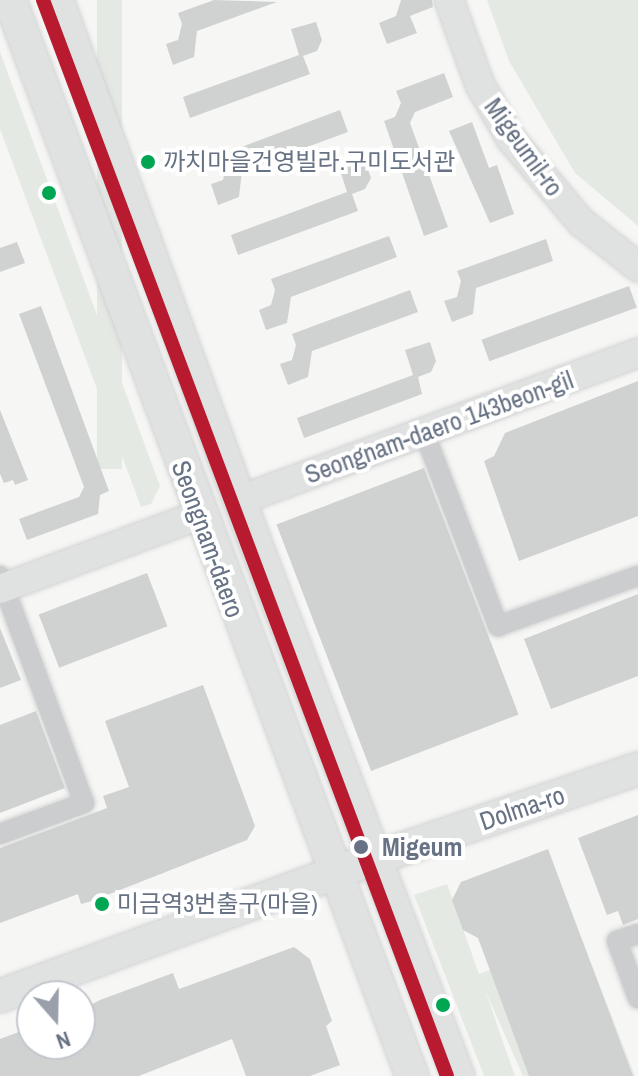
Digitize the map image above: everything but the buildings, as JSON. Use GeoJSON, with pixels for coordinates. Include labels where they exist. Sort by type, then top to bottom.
{"type":"FeatureCollection","features":[{"type":"Feature","properties":{"kind":"main road","name":"Seongnam-daero"},"geometry":{"type":"LineString","coordinates":[[10,0],[332,874],[412,1076]]}},
{"type":"Feature","properties":{"kind":"main road","name":"Seongnam-daero"},"geometry":{"type":"LineString","coordinates":[[57,0],[373,859],[458,1076]]}},
{"type":"Feature","properties":{"kind":"main road","name":"Dolma-ro"},"geometry":{"type":"LineString","coordinates":[[0,996],[373,859],[638,769]]}},
{"type":"Feature","properties":{"kind":"street","name":"Migeumil-ro"},"geometry":{"type":"LineString","coordinates":[[449,0],[480,85],[511,139],[581,222],[638,267]]}},
{"type":"Feature","properties":{"kind":"street","name":"Seongnam-daero 143beon-gil"},"geometry":{"type":"LineString","coordinates":[[240,500],[638,353]]}},
{"type":"Feature","properties":{"kind":"street"},"geometry":{"type":"LineString","coordinates":[[424,432],[498,626],[638,576]]}},
{"type":"Feature","properties":{"kind":"street"},"geometry":{"type":"LineString","coordinates":[[0,834],[84,803],[1,584],[199,515]]}},
{"type":"Feature","properties":{"kind":"street"},"geometry":{"type":"LineString","coordinates":[[638,934],[617,941],[638,998]]}},
{"type":"Feature","properties":{"kind":"shaded area"},"geometry":{"type":"Polygon","coordinates":[[[97,0],[122,0],[122,469],[97,469],[97,0]]]}},
{"type":"Feature","properties":{"kind":"shaded area"},"geometry":{"type":"Polygon","coordinates":[[[487,0],[638,0],[638,226],[575,173],[509,61],[487,0]]]}},
{"type":"Feature","properties":{"kind":"shaded area"},"geometry":{"type":"Polygon","coordinates":[[[0,52],[160,486],[151,504],[141,507],[0,129],[0,52]]]}},
{"type":"Feature","properties":{"kind":"shaded area"},"geometry":{"type":"Polygon","coordinates":[[[447,884],[479,974],[581,937],[635,1076],[523,1076],[485,990],[515,1076],[484,1076],[414,895],[447,884]]]}},
{"type":"Feature","properties":{"kind":"transit line"},"geometry":{"type":"LineString","coordinates":[[43,0],[447,1076]]}},
{"type":"Feature","properties":{"kind":"place","name":"까치마을건영빌라.구미도서관"},"geometry":{"type":"Point","coordinates":[148,162]}},
{"type":"Feature","properties":{"kind":"place","name":"Migeum"},"geometry":{"type":"Point","coordinates":[361,847]}},
{"type":"Feature","properties":{"kind":"place","name":"미금역3번출구(마을)"},"geometry":{"type":"Point","coordinates":[102,904]}}]}
